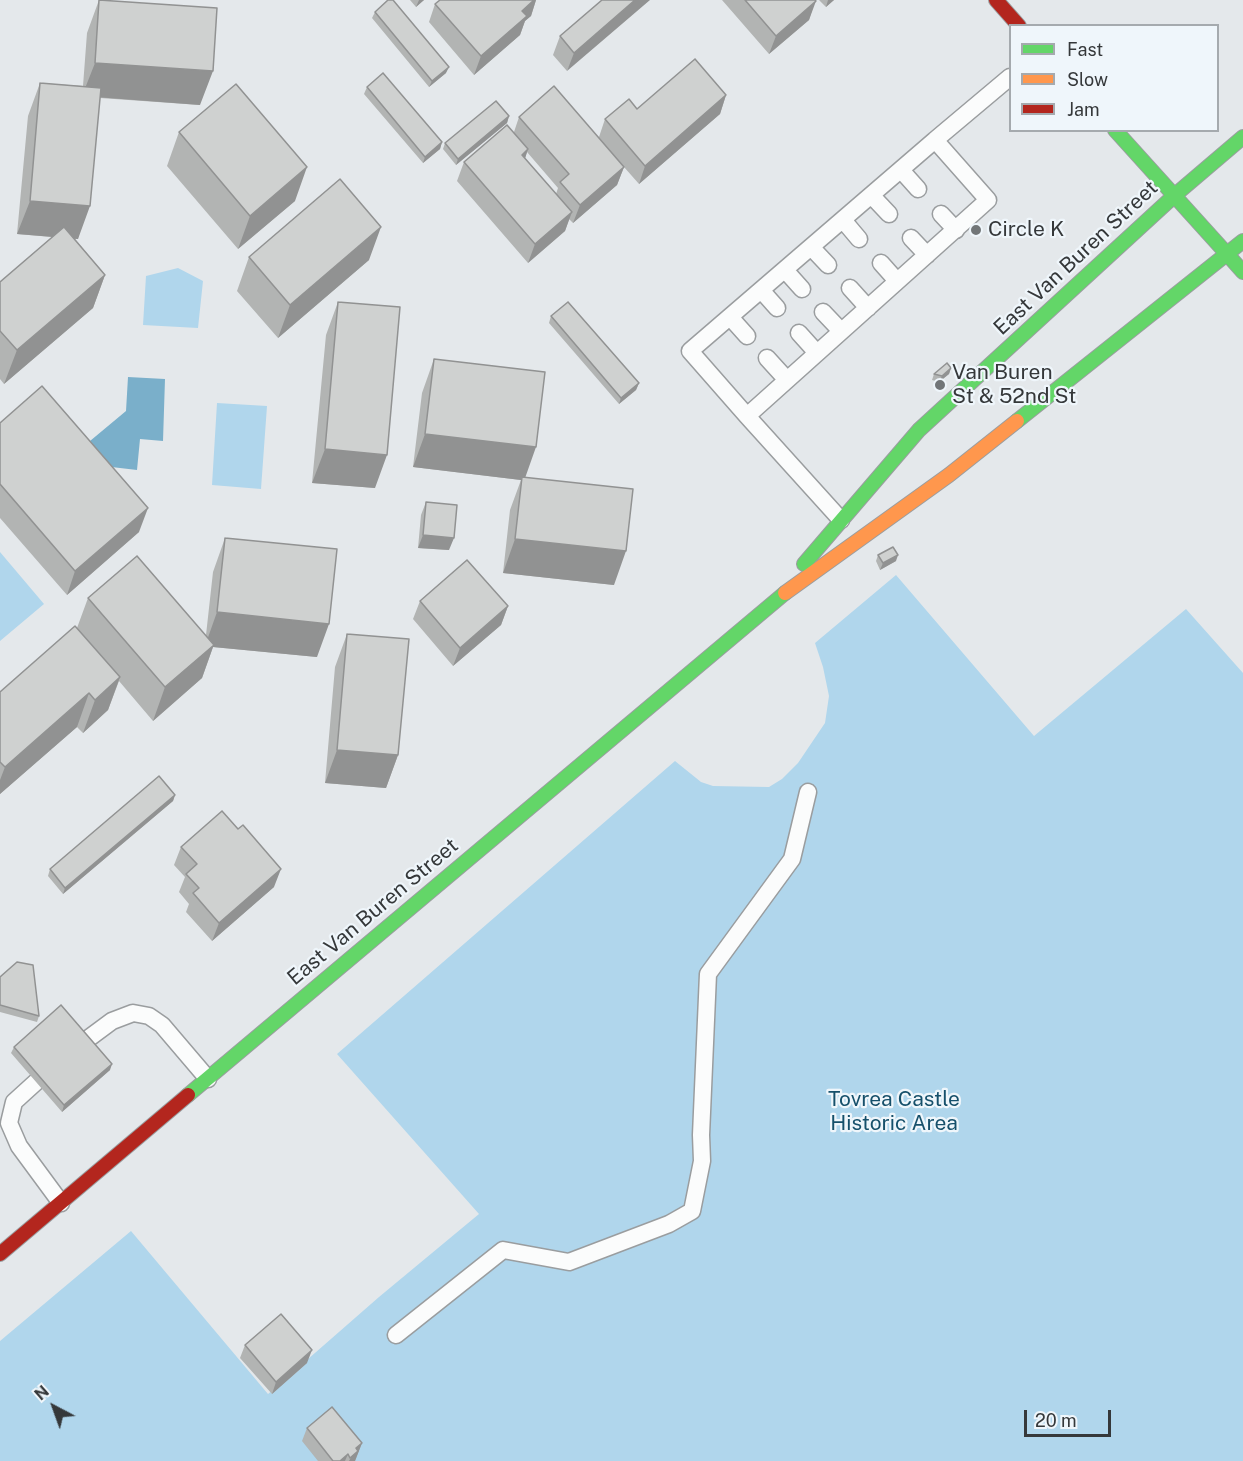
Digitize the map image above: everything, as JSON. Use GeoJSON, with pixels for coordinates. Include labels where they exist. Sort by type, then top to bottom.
{"type":"FeatureCollection","features":[{"type":"Feature","properties":{"kind":"main road"},"geometry":{"type":"LineString","coordinates":[[996,0],[1017,24]]}},
{"type":"Feature","properties":{"kind":"main road"},"geometry":{"type":"LineString","coordinates":[[1117,132],[1243,272]]}},
{"type":"Feature","properties":{"kind":"main road","name":"East Van Buren Street"},"geometry":{"type":"LineString","coordinates":[[772,602],[919,430],[1175,195],[1243,137]]}},
{"type":"Feature","properties":{"kind":"main road","name":"East Van Buren Street"},"geometry":{"type":"LineString","coordinates":[[0,1254],[772,602],[949,476],[1243,241]]}},
{"type":"Feature","properties":{"kind":"lane"},"geometry":{"type":"LineString","coordinates":[[841,520],[690,351],[1009,79]]}},
{"type":"Feature","properties":{"kind":"lane"},"geometry":{"type":"LineString","coordinates":[[747,416],[988,200],[935,140]]}},
{"type":"Feature","properties":{"kind":"lane"},"geometry":{"type":"LineString","coordinates":[[901,170],[918,189]]}},
{"type":"Feature","properties":{"kind":"lane"},"geometry":{"type":"LineString","coordinates":[[872,196],[889,214]]}},
{"type":"Feature","properties":{"kind":"lane"},"geometry":{"type":"LineString","coordinates":[[941,214],[956,230]]}},
{"type":"Feature","properties":{"kind":"lane"},"geometry":{"type":"LineString","coordinates":[[843,220],[859,239]]}},
{"type":"Feature","properties":{"kind":"lane"},"geometry":{"type":"LineString","coordinates":[[911,238],[927,255]]}},
{"type":"Feature","properties":{"kind":"lane"},"geometry":{"type":"LineString","coordinates":[[811,247],[828,265]]}},
{"type":"Feature","properties":{"kind":"lane"},"geometry":{"type":"LineString","coordinates":[[881,262],[897,281]]}},
{"type":"Feature","properties":{"kind":"lane"},"geometry":{"type":"LineString","coordinates":[[785,270],[802,289]]}},
{"type":"Feature","properties":{"kind":"lane"},"geometry":{"type":"LineString","coordinates":[[850,288],[868,308]]}},
{"type":"Feature","properties":{"kind":"lane"},"geometry":{"type":"LineString","coordinates":[[761,290],[777,308]]}},
{"type":"Feature","properties":{"kind":"lane"},"geometry":{"type":"LineString","coordinates":[[823,312],[841,332]]}},
{"type":"Feature","properties":{"kind":"lane"},"geometry":{"type":"LineString","coordinates":[[730,317],[747,336]]}},
{"type":"Feature","properties":{"kind":"lane"},"geometry":{"type":"LineString","coordinates":[[799,333],[817,353]]}},
{"type":"Feature","properties":{"kind":"lane"},"geometry":{"type":"LineString","coordinates":[[767,358],[787,380]]}},
{"type":"Feature","properties":{"kind":"lane"},"geometry":{"type":"LineString","coordinates":[[396,1335],[503,1250],[569,1262],[669,1224],[692,1211],[702,1161],[701,1135],[708,974],[792,859],[808,792]]}},
{"type":"Feature","properties":{"kind":"lane"},"geometry":{"type":"LineString","coordinates":[[85,1041],[112,1021],[133,1013],[150,1016],[162,1025],[208,1079]]}},
{"type":"Feature","properties":{"kind":"lane"},"geometry":{"type":"LineString","coordinates":[[36,1082],[14,1102],[9,1123],[19,1146],[60,1203]]}},
{"type":"Feature","properties":{"kind":"green space"},"geometry":{"type":"Polygon","coordinates":[[[178,268],[203,281],[198,328],[143,325],[146,276],[178,268]]]}},
{"type":"Feature","properties":{"kind":"green space"},"geometry":{"type":"Polygon","coordinates":[[[217,403],[267,406],[261,489],[212,485],[217,403]]]}},
{"type":"Feature","properties":{"kind":"green space"},"geometry":{"type":"Polygon","coordinates":[[[0,552],[44,604],[0,641],[0,552]]]}},
{"type":"Feature","properties":{"kind":"green space","name":"Tovrea Castle Historic Area"},"geometry":{"type":"Polygon","coordinates":[[[896,575],[1034,736],[1186,609],[1243,673],[1243,1461],[0,1461],[0,1341],[131,1231],[268,1394],[479,1214],[337,1054],[675,761],[701,782],[713,786],[769,787],[782,779],[798,763],[825,723],[829,696],[815,643],[896,575]]]}},
{"type":"Feature","properties":{"kind":"shaded area"},"geometry":{"type":"Polygon","coordinates":[[[128,377],[165,379],[163,441],[140,439],[137,470],[103,466],[84,446],[126,411],[128,377]]]}},
{"type":"Feature","properties":{"kind":"building"},"geometry":{"type":"Polygon","coordinates":[[[99,0],[217,8],[213,71],[95,63],[99,0]]]}},
{"type":"Feature","properties":{"kind":"building"},"geometry":{"type":"Polygon","coordinates":[[[388,0],[393,0],[449,67],[432,81],[375,12],[388,0]]]}},
{"type":"Feature","properties":{"kind":"building"},"geometry":{"type":"Polygon","coordinates":[[[440,0],[534,0],[522,11],[527,16],[481,56],[435,4],[440,0]]]}},
{"type":"Feature","properties":{"kind":"building"},"geometry":{"type":"Polygon","coordinates":[[[602,0],[635,0],[574,53],[560,36],[602,0]]]}},
{"type":"Feature","properties":{"kind":"building"},"geometry":{"type":"Polygon","coordinates":[[[745,0],[815,0],[816,1],[776,36],[745,0]]]}},
{"type":"Feature","properties":{"kind":"building"},"geometry":{"type":"Polygon","coordinates":[[[695,59],[726,95],[645,166],[605,119],[629,99],[637,109],[695,59]]]}},
{"type":"Feature","properties":{"kind":"building"},"geometry":{"type":"Polygon","coordinates":[[[383,73],[442,142],[425,157],[367,87],[383,73]]]}},
{"type":"Feature","properties":{"kind":"building"},"geometry":{"type":"Polygon","coordinates":[[[40,83],[101,88],[90,206],[30,201],[40,83]]]}},
{"type":"Feature","properties":{"kind":"building"},"geometry":{"type":"Polygon","coordinates":[[[236,84],[307,167],[250,216],[179,132],[236,84]]]}},
{"type":"Feature","properties":{"kind":"building"},"geometry":{"type":"Polygon","coordinates":[[[554,86],[624,167],[580,205],[560,182],[569,174],[519,117],[554,86]]]}},
{"type":"Feature","properties":{"kind":"building"},"geometry":{"type":"Polygon","coordinates":[[[496,101],[509,116],[458,159],[445,143],[496,101]]]}},
{"type":"Feature","properties":{"kind":"building"},"geometry":{"type":"Polygon","coordinates":[[[507,125],[528,149],[522,155],[572,212],[535,244],[464,162],[507,125]]]}},
{"type":"Feature","properties":{"kind":"building"},"geometry":{"type":"Polygon","coordinates":[[[340,179],[381,227],[290,305],[249,257],[340,179]]]}},
{"type":"Feature","properties":{"kind":"building"},"geometry":{"type":"Polygon","coordinates":[[[64,227],[105,275],[17,350],[0,331],[0,282],[64,227]]]}},
{"type":"Feature","properties":{"kind":"building"},"geometry":{"type":"Polygon","coordinates":[[[338,302],[400,307],[387,455],[325,449],[338,302]]]}},
{"type":"Feature","properties":{"kind":"building"},"geometry":{"type":"Polygon","coordinates":[[[568,302],[639,383],[621,398],[551,316],[568,302]]]}},
{"type":"Feature","properties":{"kind":"building"},"geometry":{"type":"Polygon","coordinates":[[[434,359],[545,372],[536,447],[425,434],[434,359]]]}},
{"type":"Feature","properties":{"kind":"building"},"geometry":{"type":"Polygon","coordinates":[[[947,363],[951,368],[942,376],[934,374],[947,363]]]}},
{"type":"Feature","properties":{"kind":"building"},"geometry":{"type":"Polygon","coordinates":[[[42,386],[148,508],[75,571],[0,484],[0,423],[42,386]]]}},
{"type":"Feature","properties":{"kind":"building"},"geometry":{"type":"Polygon","coordinates":[[[522,477],[633,489],[626,551],[515,539],[522,477]]]}},
{"type":"Feature","properties":{"kind":"building"},"geometry":{"type":"Polygon","coordinates":[[[426,502],[457,505],[454,538],[423,535],[426,502]]]}},
{"type":"Feature","properties":{"kind":"building"},"geometry":{"type":"Polygon","coordinates":[[[225,538],[337,549],[329,624],[217,612],[225,538]]]}},
{"type":"Feature","properties":{"kind":"building"},"geometry":{"type":"Polygon","coordinates":[[[893,547],[898,555],[883,563],[878,555],[893,547]]]}},
{"type":"Feature","properties":{"kind":"building"},"geometry":{"type":"Polygon","coordinates":[[[137,556],[214,645],[165,687],[88,598],[137,556]]]}},
{"type":"Feature","properties":{"kind":"building"},"geometry":{"type":"Polygon","coordinates":[[[467,560],[508,606],[460,648],[420,601],[467,560]]]}},
{"type":"Feature","properties":{"kind":"building"},"geometry":{"type":"Polygon","coordinates":[[[75,626],[120,677],[95,700],[89,693],[5,767],[0,762],[0,692],[75,626]]]}},
{"type":"Feature","properties":{"kind":"building"},"geometry":{"type":"Polygon","coordinates":[[[347,634],[409,639],[398,755],[337,750],[347,634]]]}},
{"type":"Feature","properties":{"kind":"building"},"geometry":{"type":"Polygon","coordinates":[[[159,776],[175,795],[65,888],[50,869],[159,776]]]}},
{"type":"Feature","properties":{"kind":"building"},"geometry":{"type":"Polygon","coordinates":[[[222,811],[238,829],[243,825],[281,869],[219,923],[193,893],[199,888],[186,874],[197,864],[181,847],[222,811]]]}},
{"type":"Feature","properties":{"kind":"building"},"geometry":{"type":"Polygon","coordinates":[[[17,962],[33,965],[39,1016],[0,1005],[0,977],[17,962]]]}},
{"type":"Feature","properties":{"kind":"building"},"geometry":{"type":"Polygon","coordinates":[[[61,1005],[112,1064],[64,1105],[14,1047],[61,1005]]]}},
{"type":"Feature","properties":{"kind":"building"},"geometry":{"type":"Polygon","coordinates":[[[281,1314],[312,1350],[276,1382],[245,1345],[281,1314]]]}},
{"type":"Feature","properties":{"kind":"building"},"geometry":{"type":"Polygon","coordinates":[[[332,1407],[362,1443],[356,1448],[358,1451],[350,1458],[348,1454],[340,1461],[333,1461],[307,1428],[332,1407]]]}},
{"type":"Feature","properties":{"kind":"traffic: fast"},"geometry":{"type":"LineString","coordinates":[[1117,132],[1227,254]]}},
{"type":"Feature","properties":{"kind":"traffic: fast"},"geometry":{"type":"LineString","coordinates":[[804,564],[919,430],[1175,195],[1243,137]]}},
{"type":"Feature","properties":{"kind":"traffic: fast"},"geometry":{"type":"LineString","coordinates":[[1017,421],[1243,241]]}},
{"type":"Feature","properties":{"kind":"traffic: fast"},"geometry":{"type":"LineString","coordinates":[[1227,254],[1243,272]]}},
{"type":"Feature","properties":{"kind":"traffic: fast"},"geometry":{"type":"LineString","coordinates":[[188,1095],[785,593]]}},
{"type":"Feature","properties":{"kind":"traffic: slow"},"geometry":{"type":"LineString","coordinates":[[785,593],[949,475],[1017,421]]}},
{"type":"Feature","properties":{"kind":"traffic: jam"},"geometry":{"type":"LineString","coordinates":[[996,0],[1017,24]]}},
{"type":"Feature","properties":{"kind":"traffic: jam"},"geometry":{"type":"LineString","coordinates":[[0,1254],[188,1095]]}},
{"type":"Feature","properties":{"kind":"place","name":"Circle K"},"geometry":{"type":"Point","coordinates":[976,230]}},
{"type":"Feature","properties":{"kind":"place","name":"Van Buren St & 52nd St"},"geometry":{"type":"Point","coordinates":[940,385]}}]}
